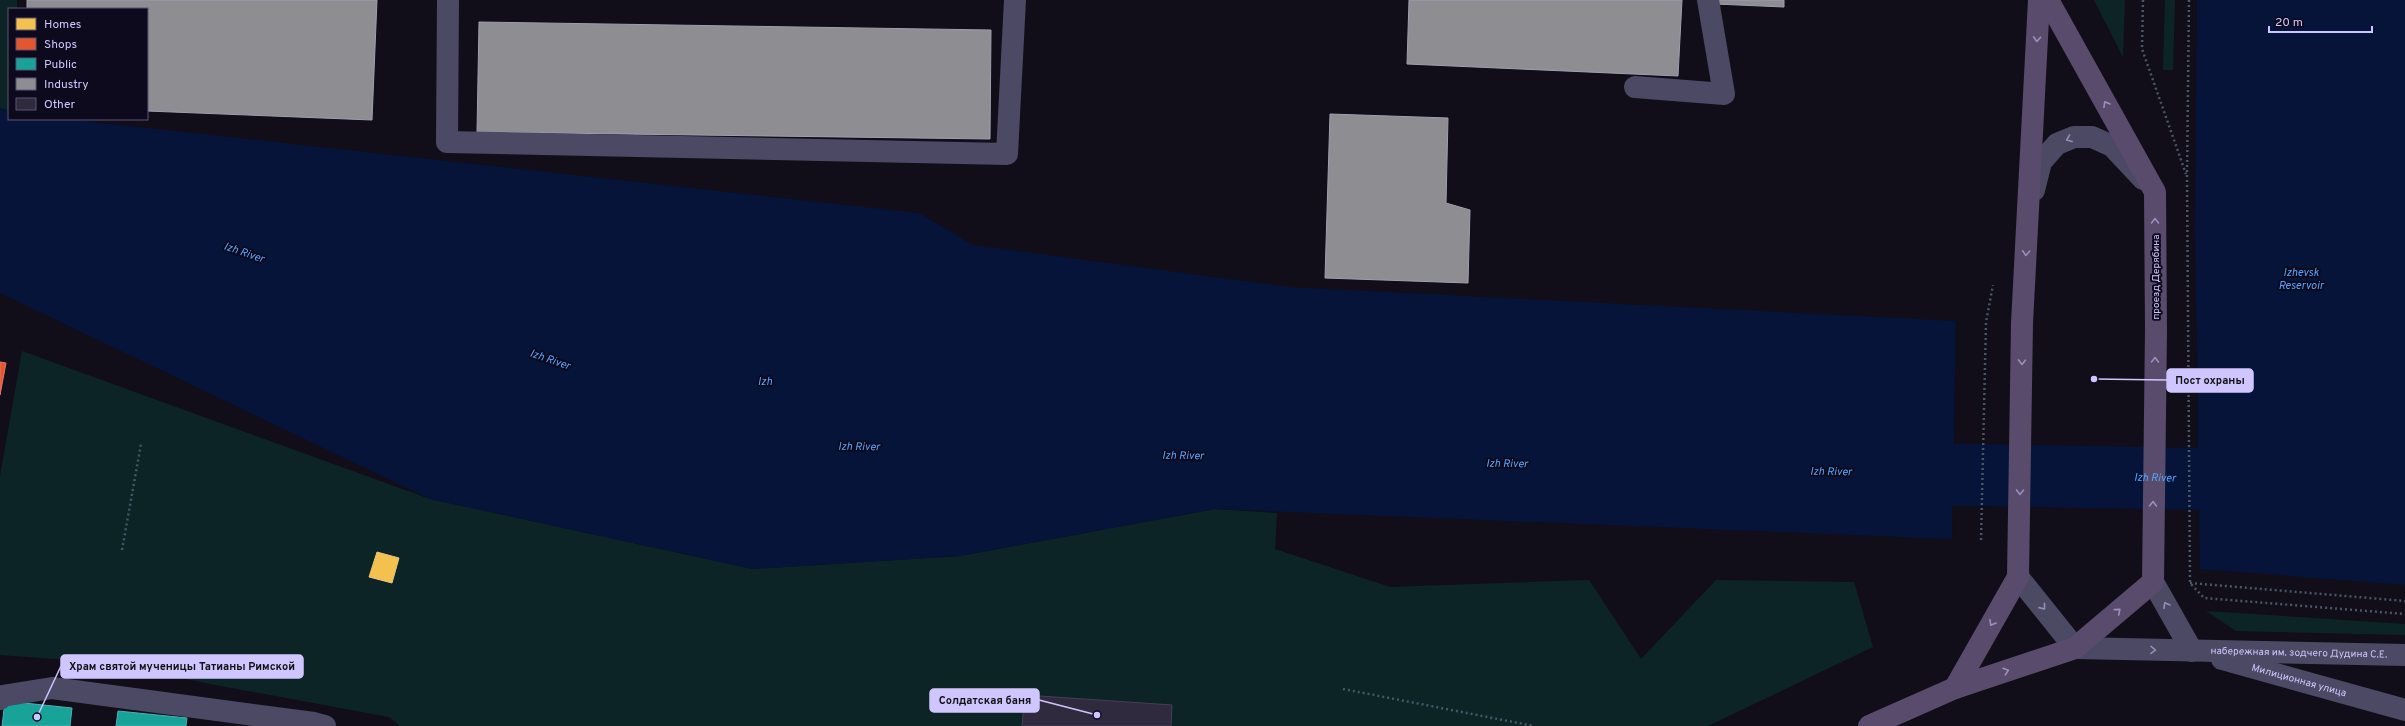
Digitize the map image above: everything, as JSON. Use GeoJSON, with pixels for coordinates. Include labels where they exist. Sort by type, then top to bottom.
{"type":"FeatureCollection","features":[{"type":"Feature","properties":{"kind":"main road"},"geometry":{"type":"LineString","coordinates":[[1962,686],[2018,577],[2022,322],[2039,0]]}},
{"type":"Feature","properties":{"kind":"main road","name":"проезд Дерябина"},"geometry":{"type":"LineString","coordinates":[[2048,0],[2155,192],[2156,330],[2153,582]]}},
{"type":"Feature","properties":{"kind":"main road"},"geometry":{"type":"LineString","coordinates":[[1869,726],[1962,686],[2075,648],[2153,582]]}},
{"type":"Feature","properties":{"kind":"street"},"geometry":{"type":"LineString","coordinates":[[448,0],[447,142],[1007,154],[1015,0]]}},
{"type":"Feature","properties":{"kind":"street"},"geometry":{"type":"LineString","coordinates":[[1634,87],[1724,94],[1708,0]]}},
{"type":"Feature","properties":{"kind":"street"},"geometry":{"type":"LineString","coordinates":[[2028,225],[2041,162],[2057,144],[2074,137],[2092,137],[2112,146],[2155,192]]}},
{"type":"Feature","properties":{"kind":"street"},"geometry":{"type":"LineString","coordinates":[[2018,577],[2075,648],[2192,651]]}},
{"type":"Feature","properties":{"kind":"street"},"geometry":{"type":"LineString","coordinates":[[2153,582],[2192,651]]}},
{"type":"Feature","properties":{"kind":"street","name":"набережная им. зодчего Дудина С.Е."},"geometry":{"type":"LineString","coordinates":[[2192,651],[2405,655]]}},
{"type":"Feature","properties":{"kind":"street","name":"Милиционная улица"},"geometry":{"type":"LineString","coordinates":[[2192,651],[2405,710]]}},
{"type":"Feature","properties":{"kind":"street"},"geometry":{"type":"LineString","coordinates":[[0,699],[2,696],[52,688],[314,723],[325,726]]}},
{"type":"Feature","properties":{"kind":"path"},"geometry":{"type":"LineString","coordinates":[[2143,0],[2142,49],[2186,177]]}},
{"type":"Feature","properties":{"kind":"path"},"geometry":{"type":"LineString","coordinates":[[2189,0],[2186,177],[2190,583],[2204,598],[2405,614]]}},
{"type":"Feature","properties":{"kind":"path"},"geometry":{"type":"LineString","coordinates":[[1981,540],[1986,322]]}},
{"type":"Feature","properties":{"kind":"path"},"geometry":{"type":"LineString","coordinates":[[122,550],[141,444]]}},
{"type":"Feature","properties":{"kind":"path"},"geometry":{"type":"LineString","coordinates":[[2190,583],[2405,602]]}},
{"type":"Feature","properties":{"kind":"path"},"geometry":{"type":"LineString","coordinates":[[1343,689],[1534,726]]}},
{"type":"Feature","properties":{"kind":"green space"},"geometry":{"type":"Polygon","coordinates":[[[0,0],[17,0],[17,8],[8,8],[8,111],[0,108],[0,0]]]}},
{"type":"Feature","properties":{"kind":"green space"},"geometry":{"type":"Polygon","coordinates":[[[2094,0],[2125,0],[2123,57],[2094,0]]]}},
{"type":"Feature","properties":{"kind":"green space"},"geometry":{"type":"Polygon","coordinates":[[[2165,0],[2175,0],[2173,70],[2163,70],[2165,0]]]}},
{"type":"Feature","properties":{"kind":"green space"},"geometry":{"type":"Polygon","coordinates":[[[22,351],[430,499],[753,569],[960,556],[1215,509],[1277,513],[1275,549],[1390,587],[1589,580],[1641,659],[1716,580],[1854,582],[1873,647],[1708,726],[400,726],[389,717],[210,684],[111,663],[0,655],[0,476],[22,351]]]}},
{"type":"Feature","properties":{"kind":"green space"},"geometry":{"type":"Polygon","coordinates":[[[2206,611],[2405,624],[2405,635],[2236,631],[2206,611]]]}},
{"type":"Feature","properties":{"kind":"water","name":"Izhevsk Reservoir"},"geometry":{"type":"Polygon","coordinates":[[[2197,0],[2405,0],[2405,585],[2200,569],[2195,227],[2197,0]]]}},
{"type":"Feature","properties":{"kind":"water","name":"Izh"},"geometry":{"type":"Polygon","coordinates":[[[0,108],[8,111],[8,120],[74,120],[919,213],[973,245],[1288,287],[1956,321],[1952,539],[1215,509],[960,556],[753,569],[430,499],[0,293],[0,108]]]}},
{"type":"Feature","properties":{"kind":"pier"},"geometry":{"type":"Polygon","coordinates":[[[1956,321],[1958,321],[1954,539],[1952,539],[1956,321]]]}},
{"type":"Feature","properties":{"kind":"pier"},"geometry":{"type":"Polygon","coordinates":[[[2195,331],[2197,331],[2199,544],[2197,544],[2195,331]]]}},
{"type":"Feature","properties":{"kind":"building: Homes"},"geometry":{"type":"Polygon","coordinates":[[[377,552],[399,558],[392,583],[369,577],[377,552]]]}},
{"type":"Feature","properties":{"kind":"building: Shops"},"geometry":{"type":"Polygon","coordinates":[[[0,362],[6,363],[0,395],[0,362]]]}},
{"type":"Feature","properties":{"kind":"building: Public"},"geometry":{"type":"Polygon","coordinates":[[[5,701],[72,708],[70,726],[2,726],[5,701]]]}},
{"type":"Feature","properties":{"kind":"building: Public"},"geometry":{"type":"Polygon","coordinates":[[[118,711],[187,718],[186,726],[116,726],[118,711]]]}},
{"type":"Feature","properties":{"kind":"building: Industry"},"geometry":{"type":"Polygon","coordinates":[[[27,0],[377,0],[372,120],[148,111],[148,8],[27,8],[27,0]]]}},
{"type":"Feature","properties":{"kind":"building: Industry"},"geometry":{"type":"Polygon","coordinates":[[[1409,0],[1682,0],[1678,76],[1407,64],[1409,0]]]}},
{"type":"Feature","properties":{"kind":"building: Industry"},"geometry":{"type":"Polygon","coordinates":[[[1715,0],[1784,0],[1784,7],[1715,4],[1715,0]]]}},
{"type":"Feature","properties":{"kind":"building: Industry"},"geometry":{"type":"Polygon","coordinates":[[[479,22],[991,30],[990,139],[477,132],[479,22]]]}},
{"type":"Feature","properties":{"kind":"building: Industry"},"geometry":{"type":"Polygon","coordinates":[[[1330,114],[1448,118],[1446,203],[1470,210],[1468,283],[1325,278],[1330,114]]]}},
{"type":"Feature","properties":{"kind":"building: Other"},"geometry":{"type":"Polygon","coordinates":[[[1025,695],[1172,705],[1171,726],[1022,726],[1025,695]]]}},
{"type":"Feature","properties":{"kind":"waterway","name":"Izh River"},"geometry":{"type":"LineString","coordinates":[[1868,473],[2199,479],[2405,421]]}},
{"type":"Feature","properties":{"kind":"place","name":"Пост охраны"},"geometry":{"type":"Point","coordinates":[2094,379]}},
{"type":"Feature","properties":{"kind":"place","name":"Солдатская баня"},"geometry":{"type":"Point","coordinates":[1097,715]}},
{"type":"Feature","properties":{"kind":"place","name":"Храм святой мученицы Татианы Римской"},"geometry":{"type":"Point","coordinates":[37,717]}}]}
